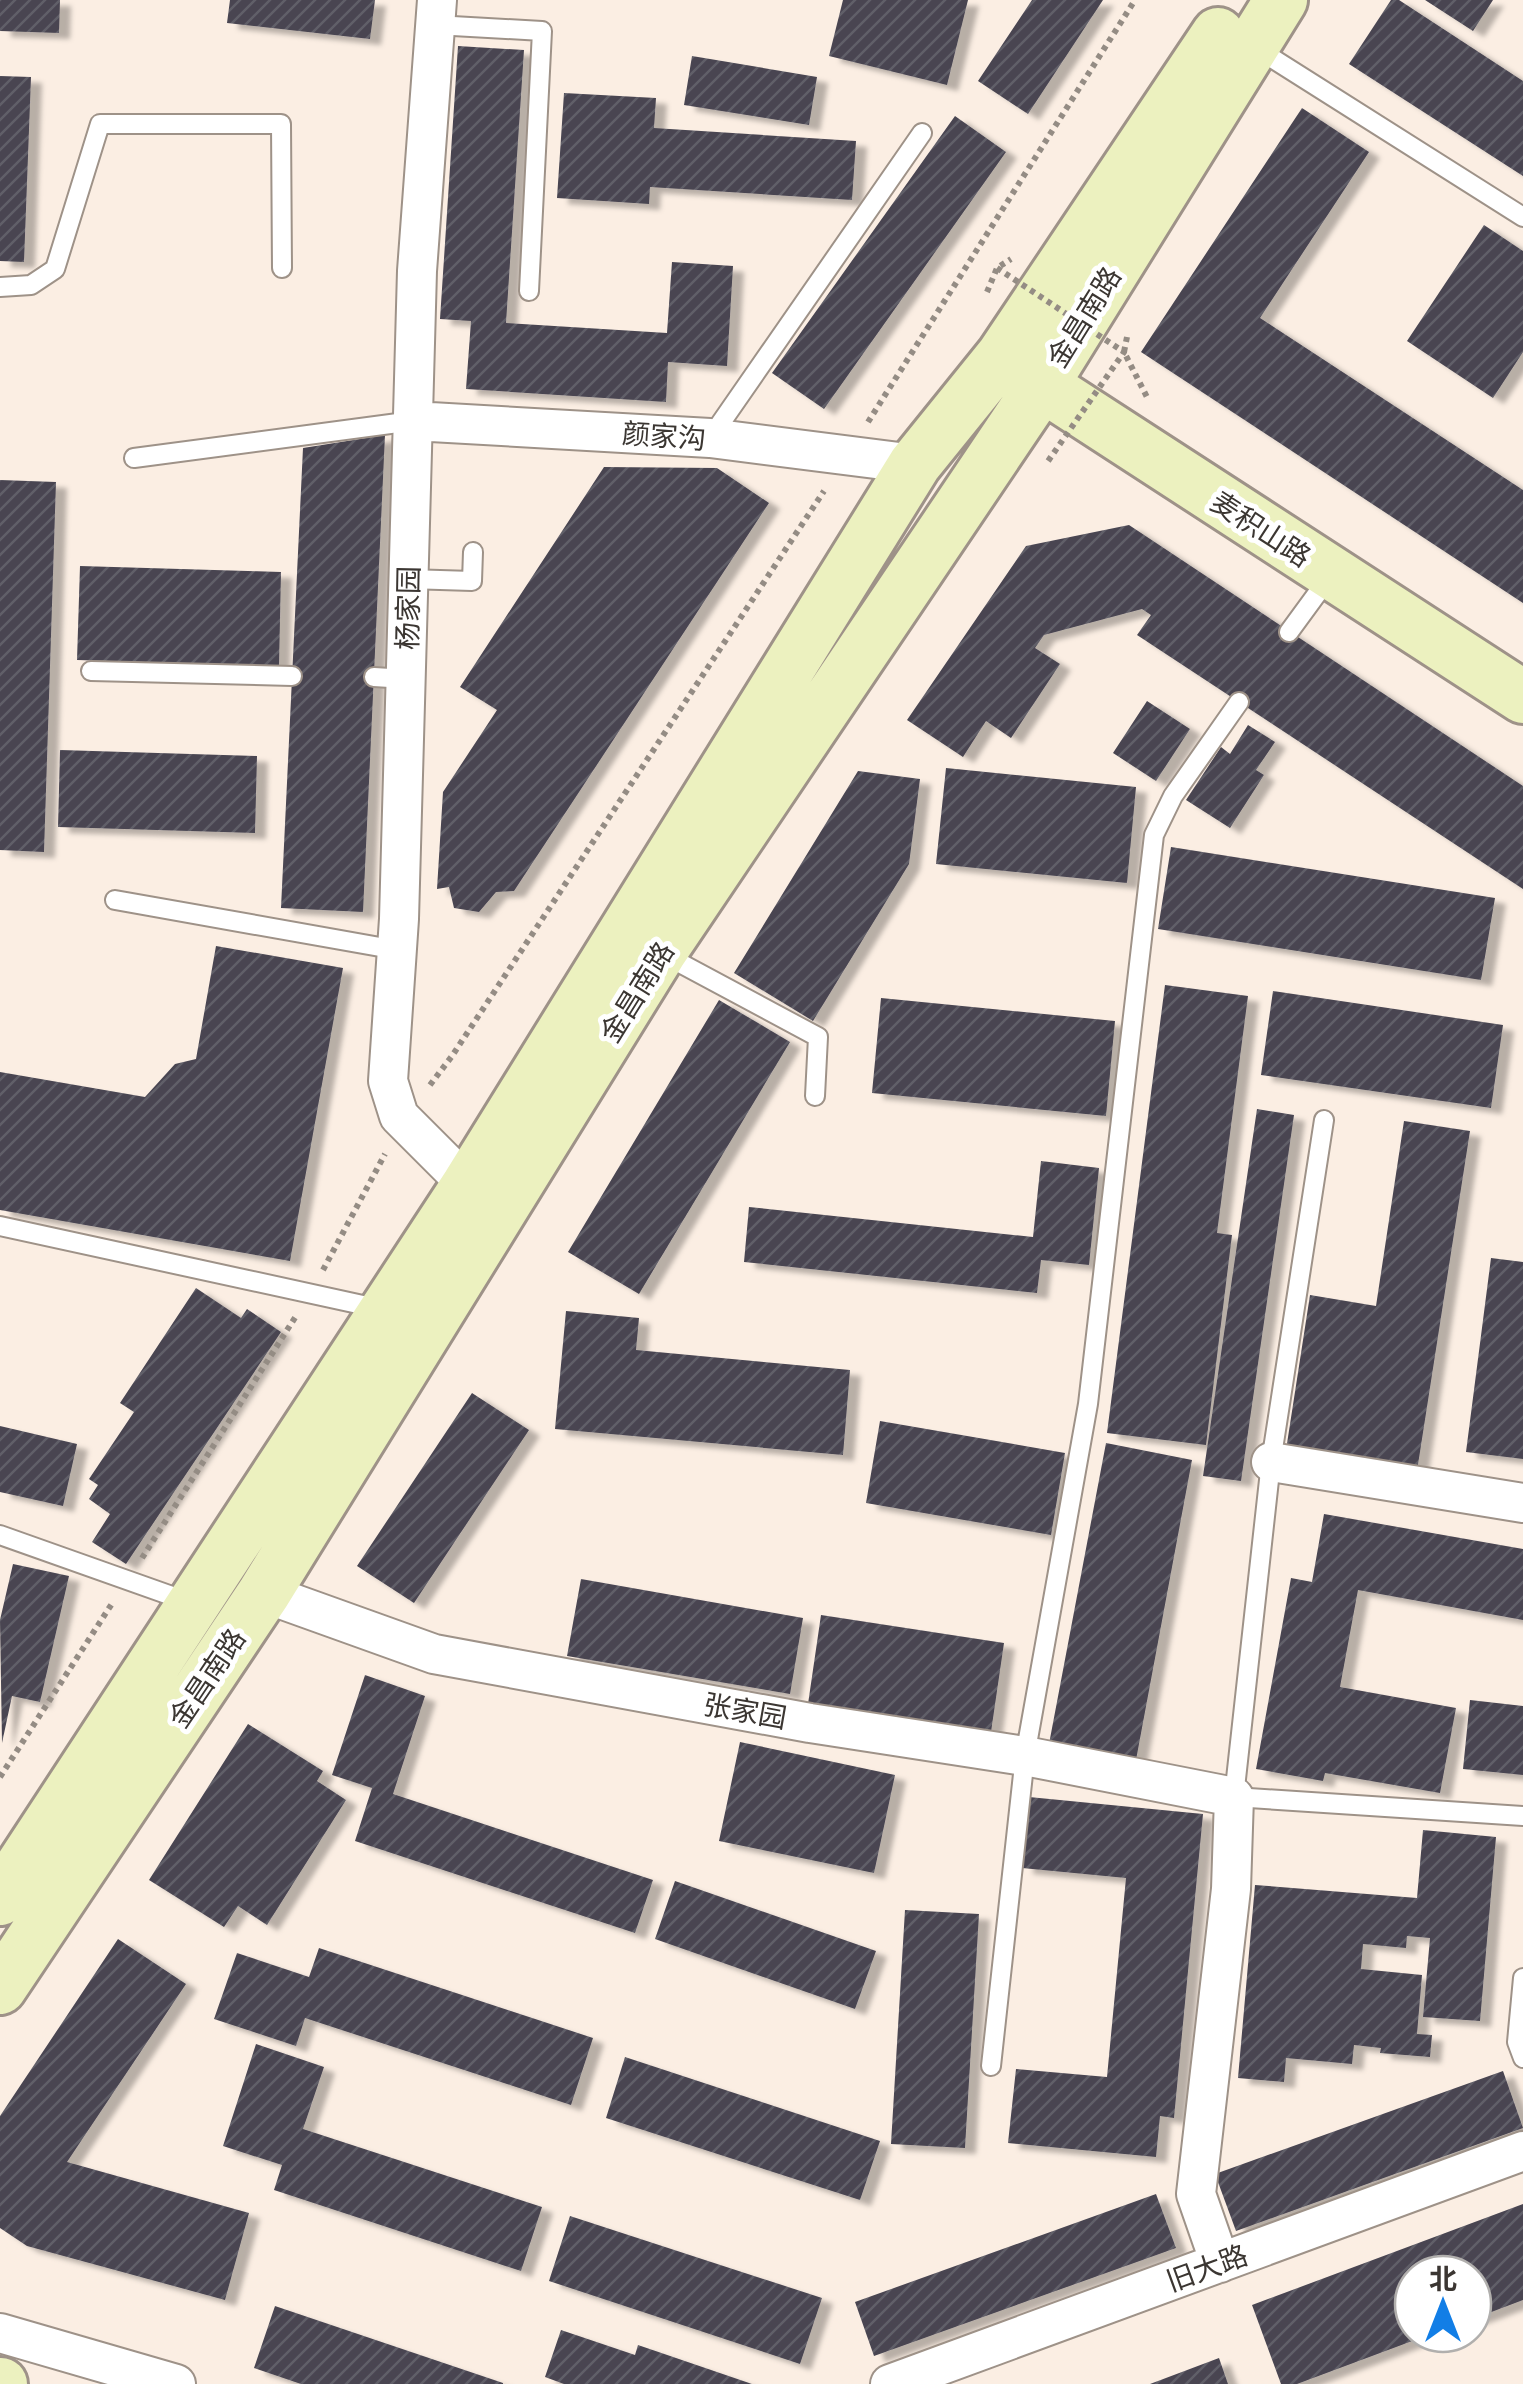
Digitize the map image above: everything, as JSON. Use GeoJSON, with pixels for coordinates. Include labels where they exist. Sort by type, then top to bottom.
{"type":"FeatureCollection","features":[{"type":"Feature","properties":{"kind":"street","name":"金昌南路"},"geometry":{"type":"LineString","coordinates":[[0,1988],[264,1592],[1022,370],[1246,23],[1280,0]]}},
{"type":"Feature","properties":{"kind":"street","name":"杨家园"},"geometry":{"type":"LineString","coordinates":[[436,13],[417,271],[408,579],[390,678],[397,950],[388,1081],[404,1120],[468,1185]]}},
{"type":"Feature","properties":{"kind":"street","name":"金昌南路"},"geometry":{"type":"LineString","coordinates":[[0,1899],[468,1185],[914,464],[1022,370]]}},
{"type":"Feature","properties":{"kind":"street","name":"麦积山路"},"geometry":{"type":"LineString","coordinates":[[1022,370],[1523,697]]}},
{"type":"Feature","properties":{"kind":"street","name":"颜家沟"},"geometry":{"type":"LineString","coordinates":[[413,422],[710,438],[914,464]]}},
{"type":"Feature","properties":{"kind":"street"},"geometry":{"type":"LineString","coordinates":[[1271,1462],[1523,1504]]}},
{"type":"Feature","properties":{"kind":"street","name":"张家园"},"geometry":{"type":"LineString","coordinates":[[264,1592],[434,1654],[810,1723],[1024,1756],[1234,1797]]}},
{"type":"Feature","properties":{"kind":"street"},"geometry":{"type":"LineString","coordinates":[[1220,2263],[1196,2194],[1231,1888],[1234,1797]]}},
{"type":"Feature","properties":{"kind":"street","name":"旧大路"},"geometry":{"type":"LineString","coordinates":[[890,2384],[1523,2152]]}},
{"type":"Feature","properties":{"kind":"street"},"geometry":{"type":"LineString","coordinates":[[0,2333],[176,2384]]}},
{"type":"Feature","properties":{"kind":"lane"},"geometry":{"type":"LineString","coordinates":[[436,13],[542,31],[529,290]]}},
{"type":"Feature","properties":{"kind":"lane"},"geometry":{"type":"LineString","coordinates":[[1246,23],[1523,217]]}},
{"type":"Feature","properties":{"kind":"lane"},"geometry":{"type":"LineString","coordinates":[[0,286],[31,285],[56,270],[100,124],[281,124],[282,268]]}},
{"type":"Feature","properties":{"kind":"lane"},"geometry":{"type":"LineString","coordinates":[[710,438],[922,133]]}},
{"type":"Feature","properties":{"kind":"lane"},"geometry":{"type":"LineString","coordinates":[[134,458],[413,422]]}},
{"type":"Feature","properties":{"kind":"lane"},"geometry":{"type":"LineString","coordinates":[[408,579],[472,581],[473,552]]}},
{"type":"Feature","properties":{"kind":"lane"},"geometry":{"type":"LineString","coordinates":[[1288,632],[1331,575]]}},
{"type":"Feature","properties":{"kind":"lane"},"geometry":{"type":"LineString","coordinates":[[91,671],[292,676]]}},
{"type":"Feature","properties":{"kind":"lane"},"geometry":{"type":"LineString","coordinates":[[992,2066],[1024,1756],[1088,1404],[1154,835],[1172,796],[1240,702]]}},
{"type":"Feature","properties":{"kind":"lane"},"geometry":{"type":"LineString","coordinates":[[115,900],[397,950]]}},
{"type":"Feature","properties":{"kind":"lane"},"geometry":{"type":"LineString","coordinates":[[660,952],[818,1037],[815,1096]]}},
{"type":"Feature","properties":{"kind":"lane"},"geometry":{"type":"LineString","coordinates":[[1234,1797],[1271,1462],[1324,1120]]}},
{"type":"Feature","properties":{"kind":"lane"},"geometry":{"type":"LineString","coordinates":[[0,1226],[387,1310]]}},
{"type":"Feature","properties":{"kind":"lane"},"geometry":{"type":"LineString","coordinates":[[0,1534],[194,1604]]}},
{"type":"Feature","properties":{"kind":"lane","name":"张家园"},"geometry":{"type":"LineString","coordinates":[[1234,1797],[1523,1816]]}},
{"type":"Feature","properties":{"kind":"lane"},"geometry":{"type":"LineString","coordinates":[[1523,1978],[1517,2042],[1523,2058]]}},
{"type":"Feature","properties":{"kind":"path"},"geometry":{"type":"LineString","coordinates":[[0,1778],[310,1294],[404,1120],[452,1056],[847,455],[1135,0]]}},
{"type":"Feature","properties":{"kind":"path"},"geometry":{"type":"LineString","coordinates":[[997,268],[1124,352],[1046,464]]}},
{"type":"Feature","properties":{"kind":"building"},"geometry":{"type":"Polygon","coordinates":[[[0,0],[60,0],[59,33],[0,31],[0,0]]]}},
{"type":"Feature","properties":{"kind":"building"},"geometry":{"type":"Polygon","coordinates":[[[230,0],[375,0],[370,39],[227,23],[230,0]]]}},
{"type":"Feature","properties":{"kind":"building"},"geometry":{"type":"Polygon","coordinates":[[[843,0],[968,0],[947,85],[829,56],[843,0]]]}},
{"type":"Feature","properties":{"kind":"building"},"geometry":{"type":"Polygon","coordinates":[[[1032,0],[1103,0],[1028,114],[978,81],[1032,0]]]}},
{"type":"Feature","properties":{"kind":"building"},"geometry":{"type":"Polygon","coordinates":[[[1391,0],[1399,0],[1523,81],[1523,176],[1349,64],[1391,0]]]}},
{"type":"Feature","properties":{"kind":"building"},"geometry":{"type":"Polygon","coordinates":[[[1425,0],[1493,0],[1473,31],[1425,0]]]}},
{"type":"Feature","properties":{"kind":"building"},"geometry":{"type":"Polygon","coordinates":[[[458,46],[524,50],[506,323],[667,333],[672,262],[733,266],[727,366],[668,362],[666,402],[466,389],[471,321],[440,319],[458,46]]]}},
{"type":"Feature","properties":{"kind":"building"},"geometry":{"type":"Polygon","coordinates":[[[692,56],[817,77],[809,125],[684,105],[692,56]]]}},
{"type":"Feature","properties":{"kind":"building"},"geometry":{"type":"Polygon","coordinates":[[[0,76],[31,77],[24,262],[0,261],[0,76]]]}},
{"type":"Feature","properties":{"kind":"building"},"geometry":{"type":"Polygon","coordinates":[[[564,93],[656,98],[654,128],[856,141],[852,200],[650,187],[649,204],[557,198],[564,93]]]}},
{"type":"Feature","properties":{"kind":"building"},"geometry":{"type":"Polygon","coordinates":[[[1302,108],[1369,152],[1260,318],[1523,490],[1523,603],[1141,352],[1302,108]]]}},
{"type":"Feature","properties":{"kind":"building"},"geometry":{"type":"Polygon","coordinates":[[[955,116],[1006,152],[824,409],[772,373],[955,116]]]}},
{"type":"Feature","properties":{"kind":"building"},"geometry":{"type":"Polygon","coordinates":[[[1484,225],[1523,251],[1523,352],[1493,398],[1407,341],[1484,225]]]}},
{"type":"Feature","properties":{"kind":"building"},"geometry":{"type":"Polygon","coordinates":[[[385,435],[363,912],[281,908],[303,448],[385,435]]]}},
{"type":"Feature","properties":{"kind":"building"},"geometry":{"type":"Polygon","coordinates":[[[604,467],[717,468],[769,503],[514,891],[496,892],[479,912],[454,908],[449,887],[437,889],[443,792],[497,710],[460,687],[604,467]]]}},
{"type":"Feature","properties":{"kind":"building"},"geometry":{"type":"Polygon","coordinates":[[[0,480],[56,482],[44,852],[0,850],[0,480]]]}},
{"type":"Feature","properties":{"kind":"building"},"geometry":{"type":"Polygon","coordinates":[[[1129,525],[1523,786],[1523,889],[1137,635],[1151,615],[1142,609],[1044,635],[1035,648],[1060,664],[1011,738],[986,721],[963,757],[907,720],[1026,546],[1129,525]]]}},
{"type":"Feature","properties":{"kind":"building"},"geometry":{"type":"Polygon","coordinates":[[[80,566],[281,572],[279,666],[77,660],[80,566]]]}},
{"type":"Feature","properties":{"kind":"building"},"geometry":{"type":"Polygon","coordinates":[[[1147,701],[1190,729],[1156,781],[1113,753],[1147,701]]]}},
{"type":"Feature","properties":{"kind":"building"},"geometry":{"type":"Polygon","coordinates":[[[1248,725],[1275,742],[1256,770],[1264,775],[1230,828],[1186,800],[1221,747],[1230,754],[1248,725]]]}},
{"type":"Feature","properties":{"kind":"building"},"geometry":{"type":"Polygon","coordinates":[[[60,750],[257,756],[255,833],[58,827],[60,750]]]}},
{"type":"Feature","properties":{"kind":"building"},"geometry":{"type":"Polygon","coordinates":[[[946,768],[1136,787],[1127,883],[936,864],[946,768]]]}},
{"type":"Feature","properties":{"kind":"building"},"geometry":{"type":"Polygon","coordinates":[[[858,771],[920,779],[909,864],[813,1021],[734,973],[858,771]]]}},
{"type":"Feature","properties":{"kind":"building"},"geometry":{"type":"Polygon","coordinates":[[[1171,847],[1495,898],[1481,980],[1158,929],[1171,847]]]}},
{"type":"Feature","properties":{"kind":"building"},"geometry":{"type":"Polygon","coordinates":[[[216,946],[343,968],[290,1261],[0,1210],[0,1072],[145,1097],[175,1064],[196,1059],[216,946]]]}},
{"type":"Feature","properties":{"kind":"building"},"geometry":{"type":"Polygon","coordinates":[[[1165,985],[1248,996],[1217,1233],[1232,1235],[1206,1445],[1107,1433],[1165,985]]]}},
{"type":"Feature","properties":{"kind":"building"},"geometry":{"type":"Polygon","coordinates":[[[1273,991],[1503,1025],[1491,1108],[1261,1075],[1273,991]]]}},
{"type":"Feature","properties":{"kind":"building"},"geometry":{"type":"Polygon","coordinates":[[[881,998],[1115,1021],[1106,1116],[872,1093],[881,998]]]}},
{"type":"Feature","properties":{"kind":"building"},"geometry":{"type":"Polygon","coordinates":[[[719,1000],[790,1042],[639,1294],[568,1252],[719,1000]]]}},
{"type":"Feature","properties":{"kind":"building"},"geometry":{"type":"Polygon","coordinates":[[[1257,1109],[1294,1115],[1241,1481],[1203,1476],[1257,1109]]]}},
{"type":"Feature","properties":{"kind":"building"},"geometry":{"type":"Polygon","coordinates":[[[1404,1121],[1470,1131],[1417,1471],[1286,1450],[1310,1295],[1376,1306],[1404,1121]]]}},
{"type":"Feature","properties":{"kind":"building"},"geometry":{"type":"Polygon","coordinates":[[[1041,1161],[1099,1168],[1089,1265],[1041,1260],[1037,1293],[744,1262],[749,1207],[1033,1237],[1041,1161]]]}},
{"type":"Feature","properties":{"kind":"building"},"geometry":{"type":"Polygon","coordinates":[[[1491,1258],[1523,1262],[1523,1459],[1466,1452],[1491,1258]]]}},
{"type":"Feature","properties":{"kind":"building"},"geometry":{"type":"Polygon","coordinates":[[[196,1288],[241,1318],[247,1309],[281,1332],[126,1564],[92,1542],[110,1514],[89,1499],[98,1485],[89,1479],[134,1412],[120,1403],[196,1288]]]}},
{"type":"Feature","properties":{"kind":"building"},"geometry":{"type":"Polygon","coordinates":[[[566,1311],[639,1318],[636,1350],[850,1370],[843,1455],[555,1429],[566,1311]]]}},
{"type":"Feature","properties":{"kind":"building"},"geometry":{"type":"Polygon","coordinates":[[[472,1393],[529,1430],[414,1603],[357,1566],[472,1393]]]}},
{"type":"Feature","properties":{"kind":"building"},"geometry":{"type":"Polygon","coordinates":[[[880,1421],[1065,1453],[1051,1535],[866,1503],[880,1421]]]}},
{"type":"Feature","properties":{"kind":"building"},"geometry":{"type":"Polygon","coordinates":[[[0,1426],[77,1444],[63,1506],[0,1492],[0,1426]]]}},
{"type":"Feature","properties":{"kind":"building"},"geometry":{"type":"Polygon","coordinates":[[[1106,1443],[1192,1460],[1136,1760],[1049,1744],[1106,1443]]]}},
{"type":"Feature","properties":{"kind":"building"},"geometry":{"type":"Polygon","coordinates":[[[1324,1514],[1523,1549],[1523,1620],[1358,1590],[1340,1687],[1456,1708],[1440,1793],[1325,1773],[1323,1781],[1256,1769],[1291,1578],[1312,1582],[1324,1514]]]}},
{"type":"Feature","properties":{"kind":"building"},"geometry":{"type":"Polygon","coordinates":[[[13,1564],[69,1576],[40,1702],[12,1696],[2,1743],[0,1620],[13,1564]]]}},
{"type":"Feature","properties":{"kind":"building"},"geometry":{"type":"Polygon","coordinates":[[[581,1579],[803,1618],[790,1694],[567,1656],[581,1579]]]}},
{"type":"Feature","properties":{"kind":"building"},"geometry":{"type":"Polygon","coordinates":[[[821,1615],[1004,1643],[991,1732],[808,1704],[821,1615]]]}},
{"type":"Feature","properties":{"kind":"building"},"geometry":{"type":"Polygon","coordinates":[[[365,1675],[425,1696],[393,1794],[653,1880],[635,1933],[355,1841],[372,1788],[332,1775],[365,1675]]]}},
{"type":"Feature","properties":{"kind":"building"},"geometry":{"type":"Polygon","coordinates":[[[1470,1700],[1523,1706],[1523,1775],[1463,1769],[1470,1700]]]}},
{"type":"Feature","properties":{"kind":"building"},"geometry":{"type":"Polygon","coordinates":[[[248,1724],[323,1771],[317,1781],[346,1800],[267,1925],[238,1906],[224,1927],[149,1880],[248,1724]]]}},
{"type":"Feature","properties":{"kind":"building"},"geometry":{"type":"Polygon","coordinates":[[[740,1742],[895,1775],[874,1873],[719,1841],[740,1742]]]}},
{"type":"Feature","properties":{"kind":"building"},"geometry":{"type":"Polygon","coordinates":[[[1029,1797],[1203,1814],[1174,2118],[1160,2116],[1156,2157],[1008,2143],[1016,2069],[1107,2077],[1126,1878],[1022,1868],[1029,1797]]]}},
{"type":"Feature","properties":{"kind":"building"},"geometry":{"type":"Polygon","coordinates":[[[1423,1830],[1496,1837],[1480,2021],[1423,2017],[1430,1938],[1407,1936],[1406,1948],[1363,1944],[1361,1969],[1422,1975],[1417,2034],[1432,2035],[1430,2057],[1380,2053],[1381,2048],[1354,2045],[1352,2064],[1286,2058],[1284,2082],[1238,2078],[1255,1885],[1417,1898],[1423,1830]]]}},
{"type":"Feature","properties":{"kind":"building"},"geometry":{"type":"Polygon","coordinates":[[[675,1881],[876,1951],[855,2009],[655,1939],[675,1881]]]}},
{"type":"Feature","properties":{"kind":"building"},"geometry":{"type":"Polygon","coordinates":[[[905,1910],[979,1914],[965,2148],[891,2144],[905,1910]]]}},
{"type":"Feature","properties":{"kind":"building"},"geometry":{"type":"Polygon","coordinates":[[[118,1939],[186,1984],[67,2162],[249,2213],[225,2300],[27,2246],[0,2228],[0,2116],[118,1939]]]}},
{"type":"Feature","properties":{"kind":"building"},"geometry":{"type":"Polygon","coordinates":[[[319,1948],[593,2038],[571,2105],[305,2018],[296,2046],[214,2019],[237,1953],[309,1977],[319,1948]]]}},
{"type":"Feature","properties":{"kind":"building"},"geometry":{"type":"Polygon","coordinates":[[[256,2044],[324,2067],[303,2129],[542,2207],[521,2271],[274,2190],[282,2165],[223,2146],[256,2044]]]}},
{"type":"Feature","properties":{"kind":"building"},"geometry":{"type":"Polygon","coordinates":[[[625,2057],[880,2141],[860,2200],[606,2118],[625,2057]]]}},
{"type":"Feature","properties":{"kind":"building"},"geometry":{"type":"Polygon","coordinates":[[[1503,2071],[1523,2128],[1236,2231],[1215,2174],[1503,2071]]]}},
{"type":"Feature","properties":{"kind":"building"},"geometry":{"type":"Polygon","coordinates":[[[1156,2194],[1176,2248],[874,2356],[855,2302],[1156,2194]]]}},
{"type":"Feature","properties":{"kind":"building"},"geometry":{"type":"Polygon","coordinates":[[[1523,2204],[1523,2300],[1493,2311],[1493,2254],[1393,2254],[1393,2348],[1297,2384],[1281,2384],[1252,2305],[1523,2204]]]}},
{"type":"Feature","properties":{"kind":"building"},"geometry":{"type":"Polygon","coordinates":[[[570,2216],[822,2298],[800,2364],[549,2281],[570,2216]]]}},
{"type":"Feature","properties":{"kind":"building"},"geometry":{"type":"Polygon","coordinates":[[[275,2306],[503,2384],[301,2384],[254,2368],[275,2306]]]}},
{"type":"Feature","properties":{"kind":"building"},"geometry":{"type":"Polygon","coordinates":[[[561,2330],[635,2355],[638,2345],[752,2384],[564,2384],[545,2377],[561,2330]]]}},
{"type":"Feature","properties":{"kind":"building"},"geometry":{"type":"Polygon","coordinates":[[[1219,2358],[1228,2384],[1150,2384],[1219,2358]]]}}]}
